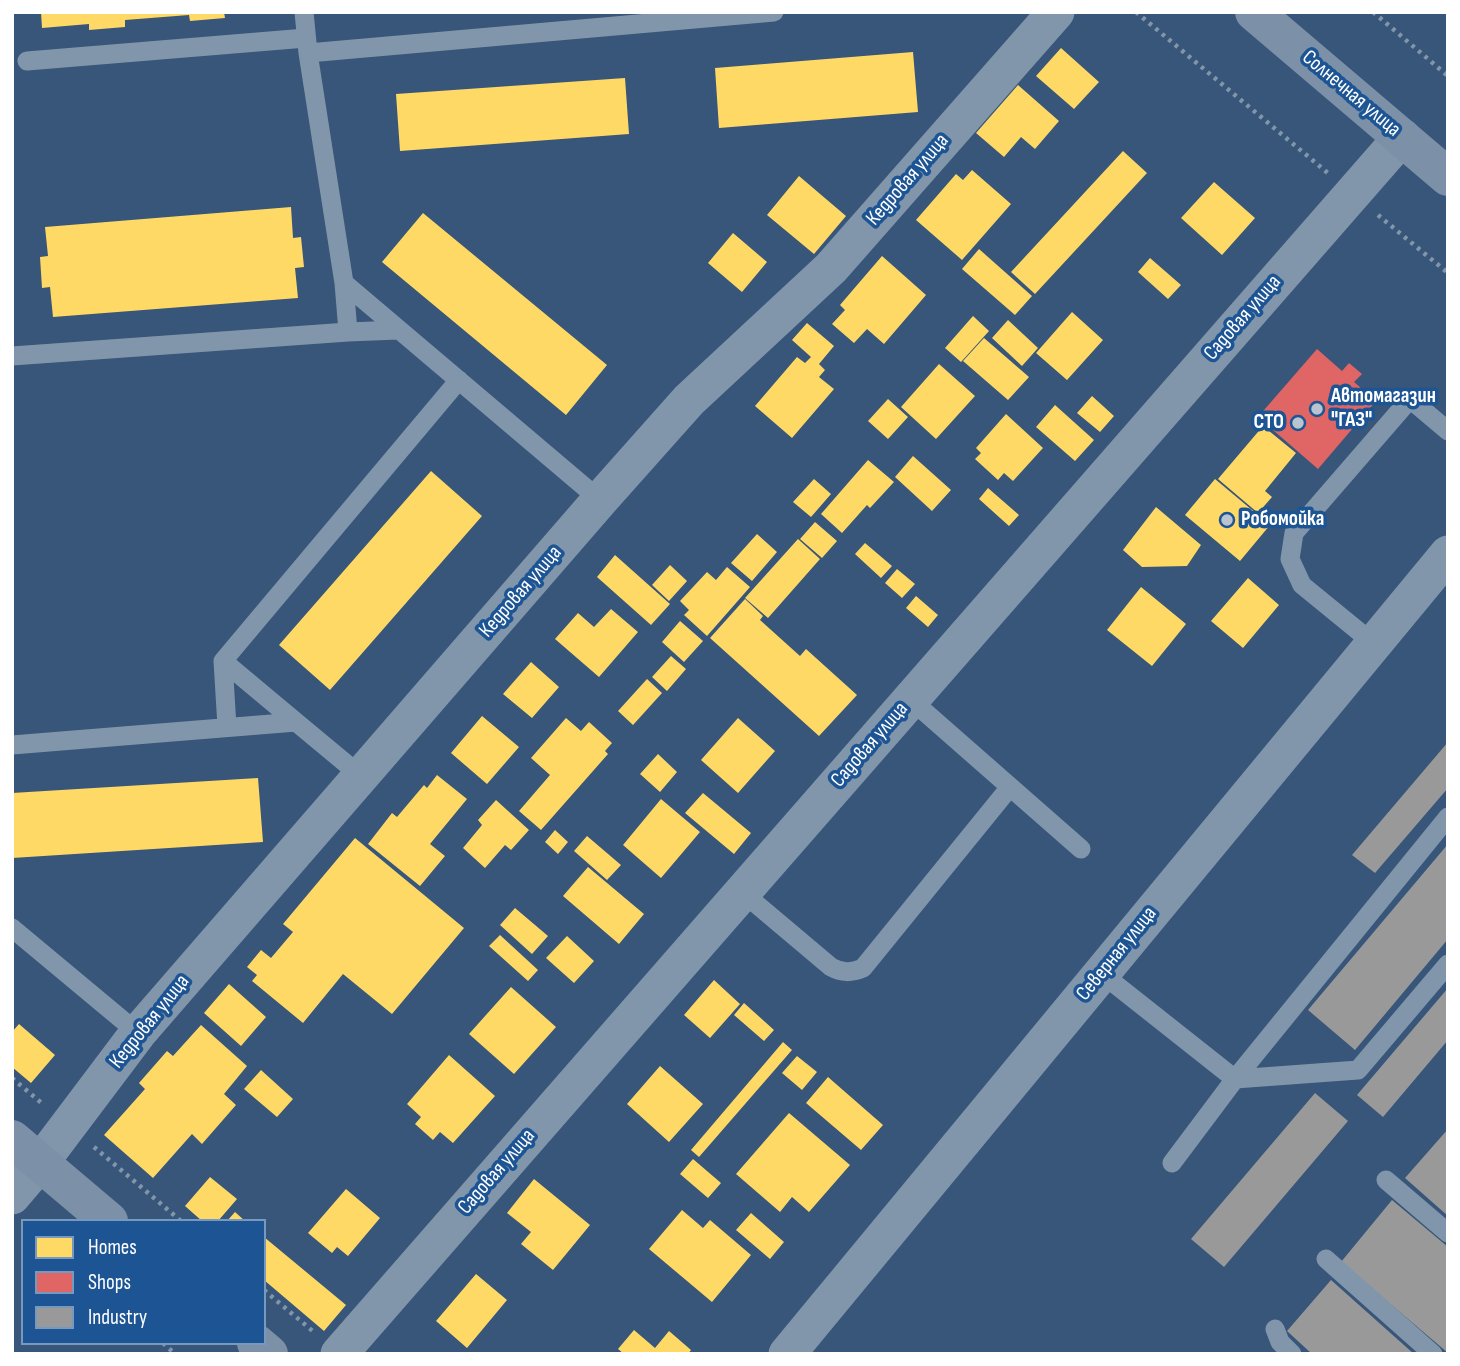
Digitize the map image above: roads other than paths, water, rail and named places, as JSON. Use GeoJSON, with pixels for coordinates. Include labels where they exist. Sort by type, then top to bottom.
{"type":"FeatureCollection","features":[{"type":"Feature","properties":{"kind":"street","name":"Кедровая улица"},"geometry":{"type":"LineString","coordinates":[[12,1196],[26,1151],[68,1125],[138,1033],[600,500],[689,400],[831,268],[1056,12]]}},
{"type":"Feature","properties":{"kind":"street","name":"Солнечная улица"},"geometry":{"type":"LineString","coordinates":[[1254,12],[1448,177]]}},
{"type":"Feature","properties":{"kind":"street","name":"Садовая улица"},"geometry":{"type":"LineString","coordinates":[[339,1354],[1402,137]]}},
{"type":"Feature","properties":{"kind":"street","name":"Северная улица"},"geometry":{"type":"LineString","coordinates":[[786,1354],[1448,554]]}},
{"type":"Feature","properties":{"kind":"street"},"geometry":{"type":"LineString","coordinates":[[26,1151],[107,1219]]}},
{"type":"Feature","properties":{"kind":"lane"},"geometry":{"type":"LineString","coordinates":[[304,12],[344,283],[348,332]]}},
{"type":"Feature","properties":{"kind":"lane"},"geometry":{"type":"LineString","coordinates":[[27,61],[307,45],[774,12]]}},
{"type":"Feature","properties":{"kind":"lane"},"geometry":{"type":"LineString","coordinates":[[344,283],[600,500]]}},
{"type":"Feature","properties":{"kind":"lane"},"geometry":{"type":"LineString","coordinates":[[12,356],[398,330]]}},
{"type":"Feature","properties":{"kind":"lane"},"geometry":{"type":"LineString","coordinates":[[227,727],[222,661],[459,380]]}},
{"type":"Feature","properties":{"kind":"lane"},"geometry":{"type":"LineString","coordinates":[[1373,643],[1302,585],[1290,559],[1294,533],[1410,399],[1448,431]]}},
{"type":"Feature","properties":{"kind":"lane"},"geometry":{"type":"LineString","coordinates":[[222,661],[361,776]]}},
{"type":"Feature","properties":{"kind":"lane"},"geometry":{"type":"LineString","coordinates":[[910,699],[1081,849]]}},
{"type":"Feature","properties":{"kind":"lane"},"geometry":{"type":"LineString","coordinates":[[12,745],[296,722]]}},
{"type":"Feature","properties":{"kind":"lane"},"geometry":{"type":"LineString","coordinates":[[742,892],[831,967],[839,972],[853,972],[863,968],[1010,787]]}},
{"type":"Feature","properties":{"kind":"lane"},"geometry":{"type":"LineString","coordinates":[[1172,1163],[1235,1079],[1448,817]]}},
{"type":"Feature","properties":{"kind":"lane"},"geometry":{"type":"LineString","coordinates":[[12,928],[138,1033]]}},
{"type":"Feature","properties":{"kind":"lane"},"geometry":{"type":"LineString","coordinates":[[1101,973],[1235,1079],[1359,1070],[1448,964]]}},
{"type":"Feature","properties":{"kind":"lane"},"geometry":{"type":"LineString","coordinates":[[1386,1180],[1448,1233]]}},
{"type":"Feature","properties":{"kind":"lane"},"geometry":{"type":"LineString","coordinates":[[1326,1259],[1433,1354]]}},
{"type":"Feature","properties":{"kind":"lane"},"geometry":{"type":"LineString","coordinates":[[1275,1329],[1280,1342],[1292,1354]]}},
{"type":"Feature","properties":{"kind":"place","name":"Автомагазин \"ГАЗ\""},"geometry":{"type":"Point","coordinates":[1317,409]}},
{"type":"Feature","properties":{"kind":"place","name":"СТО"},"geometry":{"type":"Point","coordinates":[1298,423]}},
{"type":"Feature","properties":{"kind":"place","name":"Робомойка"},"geometry":{"type":"Point","coordinates":[1227,520]}}]}
